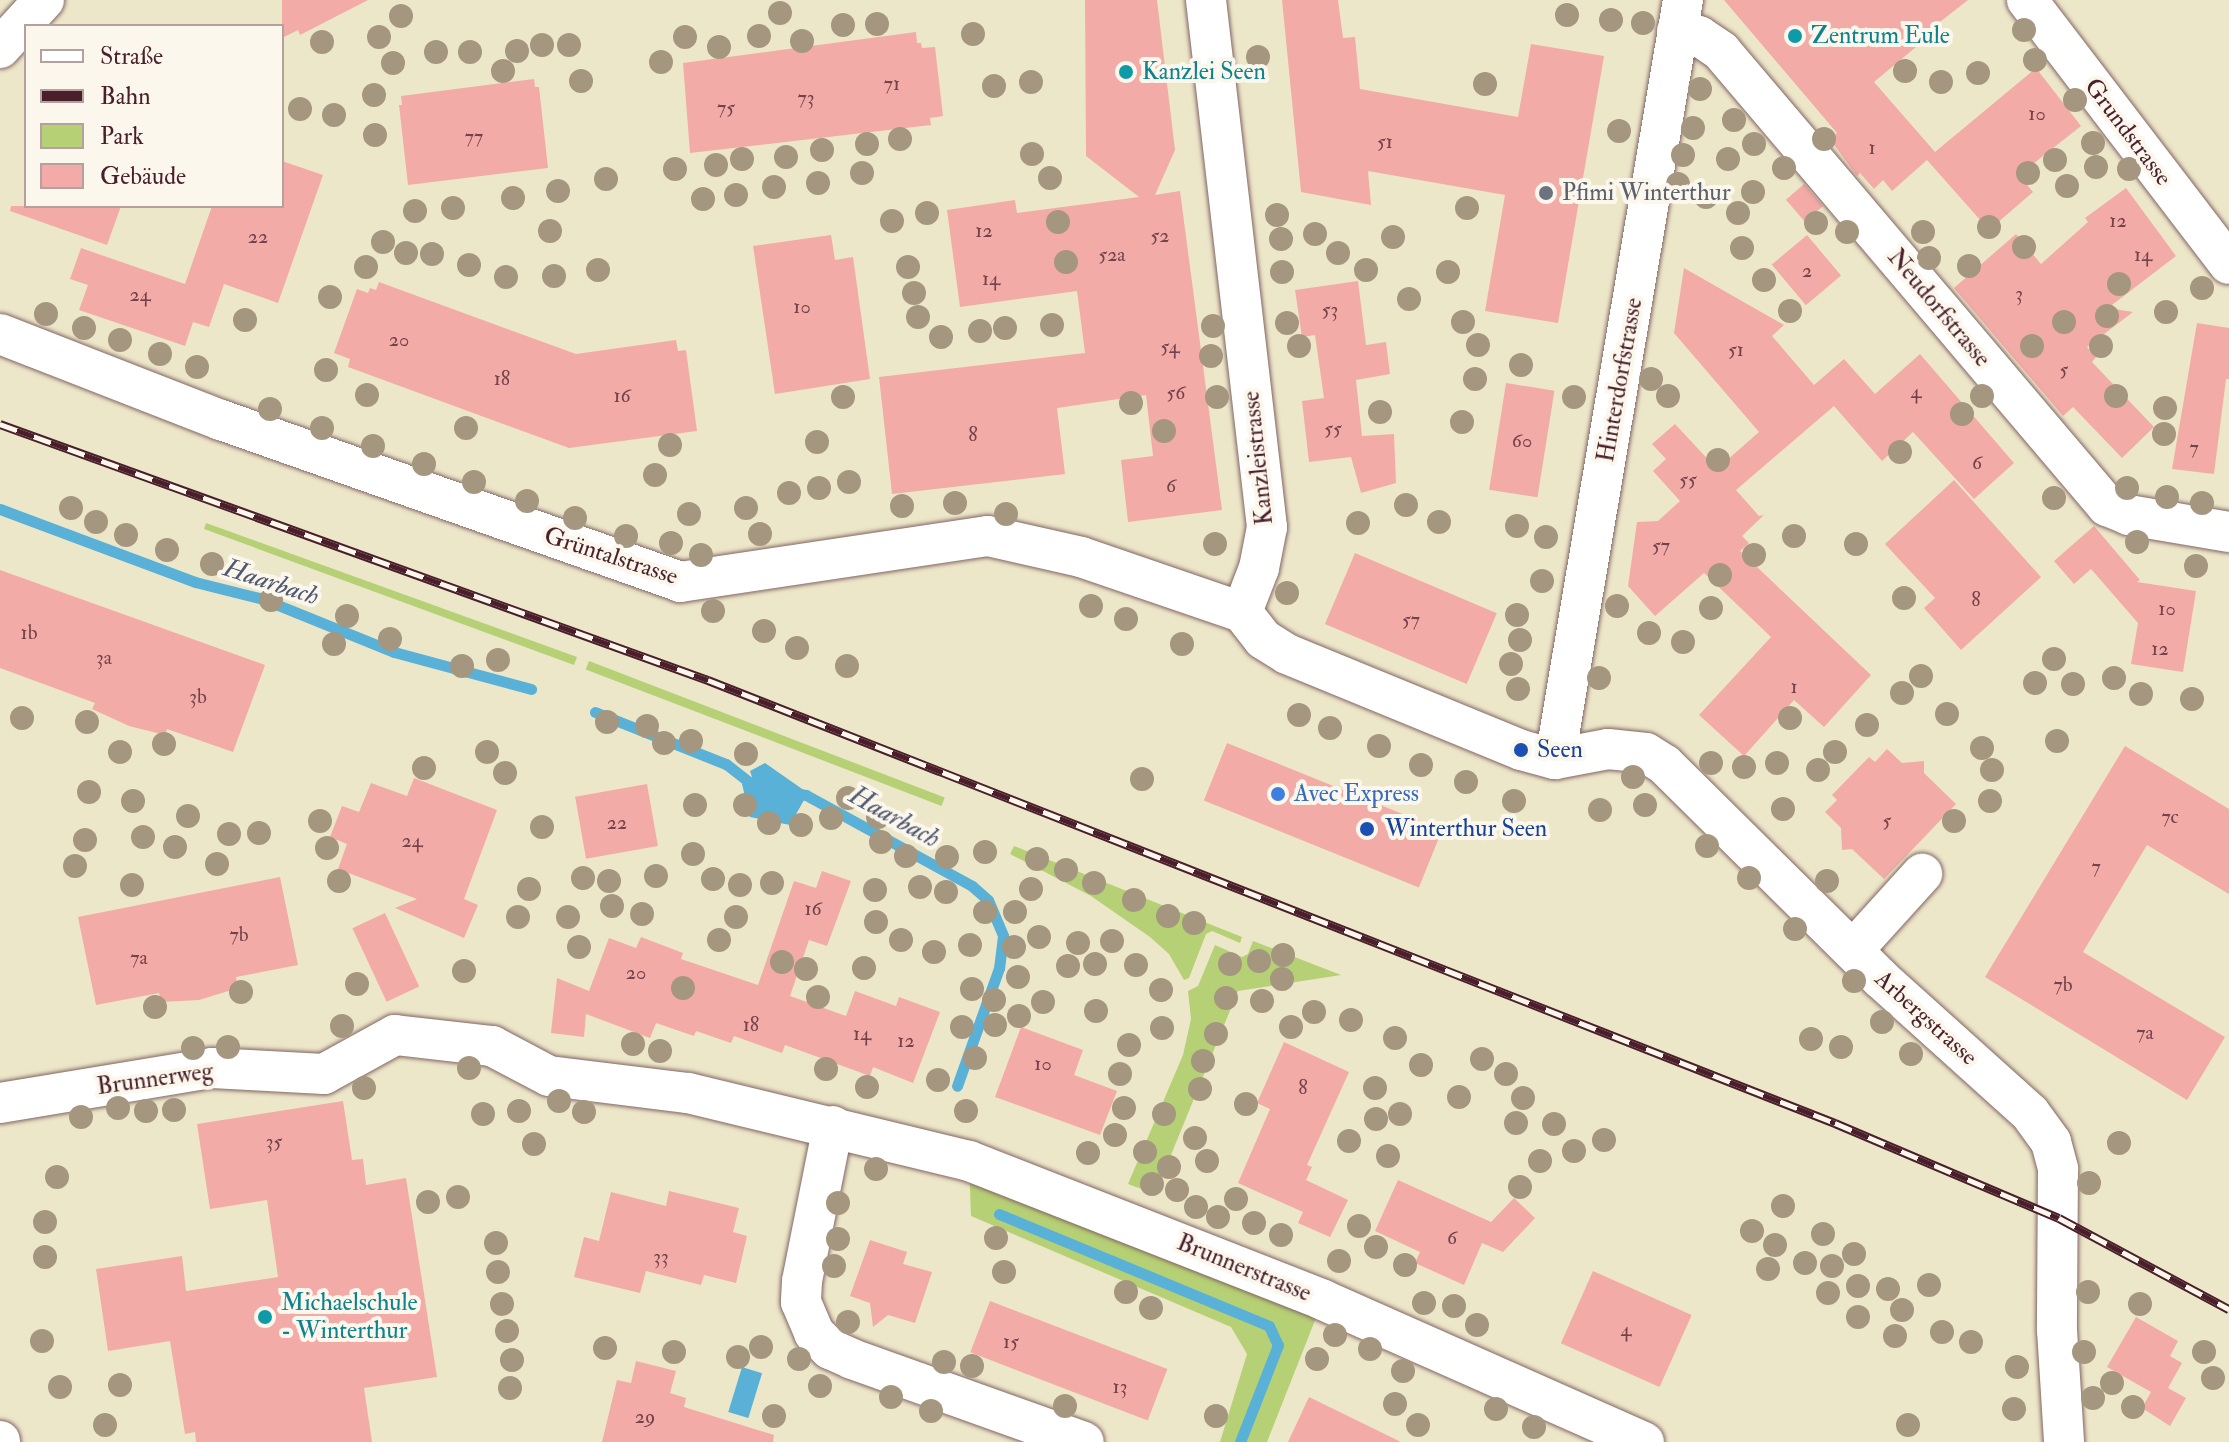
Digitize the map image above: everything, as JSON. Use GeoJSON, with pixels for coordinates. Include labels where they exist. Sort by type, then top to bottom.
{"type":"FeatureCollection","features":[{"type":"Feature","properties":{"kind":"street"},"geometry":{"type":"LineString","coordinates":[[0,48],[44,0]]}},
{"type":"Feature","properties":{"kind":"street","name":"Kanzleistrasse"},"geometry":{"type":"LineString","coordinates":[[1206,0],[1267,527],[1259,568],[1242,612]]}},
{"type":"Feature","properties":{"kind":"street","name":"Grundstrasse"},"geometry":{"type":"LineString","coordinates":[[2027,0],[2229,264]]}},
{"type":"Feature","properties":{"kind":"street","name":"Neudorfstrasse"},"geometry":{"type":"LineString","coordinates":[[1680,15],[1699,36],[1721,51],[2107,506],[2129,515],[2229,532]]}},
{"type":"Feature","properties":{"kind":"street","name":"Hinterdorfstrasse"},"geometry":{"type":"LineString","coordinates":[[1555,759],[1680,15]]}},
{"type":"Feature","properties":{"kind":"street","name":"Grüntalstrasse"},"geometry":{"type":"LineString","coordinates":[[0,334],[221,420],[680,582],[988,536],[1081,557],[1242,612]]}},
{"type":"Feature","properties":{"kind":"street"},"geometry":{"type":"LineString","coordinates":[[1242,612],[1263,639],[1287,654],[1521,750],[1555,759]]}},
{"type":"Feature","properties":{"kind":"street","name":"Arbergstrasse"},"geometry":{"type":"LineString","coordinates":[[1555,759],[1608,749],[1646,753],[1665,765],[1853,950],[2030,1113],[2051,1142],[2059,1192],[2057,1330],[2064,1442]]}},
{"type":"Feature","properties":{"kind":"street"},"geometry":{"type":"LineString","coordinates":[[1853,950],[1922,874]]}},
{"type":"Feature","properties":{"kind":"street","name":"Brunnerweg"},"geometry":{"type":"LineString","coordinates":[[0,1103],[212,1068],[324,1074],[395,1035],[492,1046]]}},
{"type":"Feature","properties":{"kind":"street","name":"Brunnerstrasse"},"geometry":{"type":"LineString","coordinates":[[492,1046],[549,1076],[688,1093],[969,1161],[1323,1300],[1644,1442]]}},
{"type":"Feature","properties":{"kind":"street"},"geometry":{"type":"LineString","coordinates":[[833,1126],[802,1281],[801,1302],[814,1333],[830,1349],[852,1359],[1084,1442]]}},
{"type":"Feature","properties":{"kind":"green space"},"geometry":{"type":"Polygon","coordinates":[[[206,523],[577,657],[574,665],[204,529],[206,523]]]}},
{"type":"Feature","properties":{"kind":"green space"},"geometry":{"type":"Polygon","coordinates":[[[589,661],[945,798],[941,806],[586,669],[589,661]]]}},
{"type":"Feature","properties":{"kind":"green space"},"geometry":{"type":"Polygon","coordinates":[[[1014,846],[1242,937],[1240,943],[1212,931],[1206,934],[1189,978],[1184,980],[1169,954],[1150,937],[1091,896],[1010,854],[1014,846]]]}},
{"type":"Feature","properties":{"kind":"green space"},"geometry":{"type":"Polygon","coordinates":[[[1253,941],[1341,975],[1238,991],[1155,1194],[1128,1184],[1183,1055],[1191,1019],[1188,991],[1198,986],[1215,945],[1242,957],[1248,954],[1253,941]]]}},
{"type":"Feature","properties":{"kind":"green space"},"geometry":{"type":"Polygon","coordinates":[[[969,1161],[1323,1300],[1267,1442],[1220,1442],[1247,1354],[1231,1327],[971,1216],[969,1161]]]}},
{"type":"Feature","properties":{"kind":"water"},"geometry":{"type":"Polygon","coordinates":[[[765,763],[808,793],[790,825],[750,817],[742,784],[752,777],[750,771],[765,763]]]}},
{"type":"Feature","properties":{"kind":"water"},"geometry":{"type":"Polygon","coordinates":[[[742,1367],[762,1373],[748,1418],[728,1412],[742,1367]]]}},
{"type":"Feature","properties":{"kind":"building"},"geometry":{"type":"Polygon","coordinates":[[[282,0],[368,0],[300,35],[298,30],[284,37],[282,0]]]}},
{"type":"Feature","properties":{"kind":"building"},"geometry":{"type":"Polygon","coordinates":[[[1085,0],[1157,0],[1175,150],[1155,195],[1180,191],[1222,510],[1128,522],[1121,460],[1153,456],[1146,395],[1057,408],[1065,474],[892,494],[879,377],[1085,353],[1077,291],[960,307],[947,210],[1015,200],[1017,213],[1139,197],[1086,156],[1085,0]]]}},
{"type":"Feature","properties":{"kind":"building"},"geometry":{"type":"Polygon","coordinates":[[[1282,0],[1338,0],[1343,38],[1355,37],[1360,89],[1518,117],[1531,44],[1604,56],[1558,323],[1485,311],[1505,195],[1368,171],[1371,205],[1301,192],[1282,0]]]}},
{"type":"Feature","properties":{"kind":"building"},"geometry":{"type":"Polygon","coordinates":[[[1724,0],[1968,0],[1913,43],[1916,47],[1874,82],[1935,152],[2036,68],[2081,126],[2019,175],[2033,192],[1989,230],[1927,160],[1892,191],[1883,180],[1874,189],[1860,173],[1857,176],[1830,139],[1837,133],[1724,0]]]}},
{"type":"Feature","properties":{"kind":"building"},"geometry":{"type":"Polygon","coordinates":[[[916,32],[917,43],[921,43],[922,48],[935,47],[943,116],[930,118],[931,125],[690,153],[683,63],[916,32]]]}},
{"type":"Feature","properties":{"kind":"building"},"geometry":{"type":"Polygon","coordinates":[[[534,79],[535,87],[539,87],[548,168],[408,185],[399,105],[402,105],[401,96],[534,79]]]}},
{"type":"Feature","properties":{"kind":"building"},"geometry":{"type":"Polygon","coordinates":[[[284,162],[323,175],[278,303],[224,284],[209,327],[193,322],[185,346],[79,310],[88,285],[70,279],[81,248],[185,284],[211,208],[284,208],[284,162]]]}},
{"type":"Feature","properties":{"kind":"building"},"geometry":{"type":"Polygon","coordinates":[[[1804,184],[1823,206],[1805,222],[1786,200],[1804,184]]]}},
{"type":"Feature","properties":{"kind":"building"},"geometry":{"type":"Polygon","coordinates":[[[2126,188],[2176,256],[2108,308],[2133,312],[2087,347],[2096,357],[2092,362],[2154,427],[2122,458],[2073,407],[2063,416],[1954,288],[2016,234],[2041,264],[2088,222],[2085,218],[2126,188]]]}},
{"type":"Feature","properties":{"kind":"building"},"geometry":{"type":"Polygon","coordinates":[[[11,206],[120,208],[107,245],[10,211],[11,206]]]}},
{"type":"Feature","properties":{"kind":"building"},"geometry":{"type":"Polygon","coordinates":[[[831,235],[835,260],[853,257],[870,379],[775,394],[753,246],[831,235]]]}},
{"type":"Feature","properties":{"kind":"building"},"geometry":{"type":"Polygon","coordinates":[[[1807,235],[1841,276],[1806,305],[1772,265],[1807,235]]]}},
{"type":"Feature","properties":{"kind":"building"},"geometry":{"type":"Polygon","coordinates":[[[1684,268],[1784,325],[1772,336],[1814,385],[1844,359],[1875,394],[1920,354],[2014,463],[1974,499],[1913,432],[1882,461],[1834,406],[1736,490],[1759,516],[1764,515],[1742,536],[1749,543],[1740,551],[1871,675],[1824,727],[1794,700],[1744,756],[1699,715],[1771,637],[1704,573],[1655,616],[1628,586],[1637,522],[1658,521],[1680,501],[1653,471],[1666,459],[1652,444],[1675,424],[1717,469],[1759,432],[1674,333],[1684,268]]]}},
{"type":"Feature","properties":{"kind":"building"},"geometry":{"type":"Polygon","coordinates":[[[1358,281],[1366,345],[1386,342],[1390,374],[1356,380],[1362,436],[1394,434],[1396,483],[1361,493],[1351,457],[1309,462],[1302,401],[1324,398],[1315,335],[1302,337],[1295,290],[1358,281]]]}},
{"type":"Feature","properties":{"kind":"building"},"geometry":{"type":"Polygon","coordinates":[[[379,282],[576,354],[676,340],[678,351],[686,350],[697,431],[569,448],[348,367],[350,359],[334,353],[357,289],[368,293],[370,288],[376,290],[379,282]]]}},
{"type":"Feature","properties":{"kind":"building"},"geometry":{"type":"Polygon","coordinates":[[[2197,323],[2229,328],[2229,379],[2226,379],[2214,474],[2172,469],[2197,323]]]}},
{"type":"Feature","properties":{"kind":"building"},"geometry":{"type":"Polygon","coordinates":[[[1506,383],[1554,391],[1538,497],[1489,490],[1506,383]]]}},
{"type":"Feature","properties":{"kind":"building"},"geometry":{"type":"Polygon","coordinates":[[[1954,480],[2041,577],[1961,650],[1924,608],[1935,598],[1885,544],[1954,480]]]}},
{"type":"Feature","properties":{"kind":"building"},"geometry":{"type":"Polygon","coordinates":[[[2094,526],[2140,580],[2137,582],[2196,591],[2183,672],[2131,664],[2138,623],[2091,569],[2074,584],[2054,561],[2094,526]]]}},
{"type":"Feature","properties":{"kind":"building"},"geometry":{"type":"Polygon","coordinates":[[[1355,553],[1497,613],[1467,684],[1325,624],[1355,553]]]}},
{"type":"Feature","properties":{"kind":"building"},"geometry":{"type":"Polygon","coordinates":[[[0,570],[265,665],[233,752],[167,729],[165,735],[129,726],[92,709],[95,703],[0,668],[0,570]]]}},
{"type":"Feature","properties":{"kind":"building"},"geometry":{"type":"Polygon","coordinates":[[[1227,743],[1442,830],[1419,887],[1204,800],[1227,743]]]}},
{"type":"Feature","properties":{"kind":"building"},"geometry":{"type":"Polygon","coordinates":[[[2125,746],[2229,809],[2229,894],[2147,845],[2083,952],[2225,1037],[2187,1100],[1985,977],[2125,746]]]}},
{"type":"Feature","properties":{"kind":"building"},"geometry":{"type":"Polygon","coordinates":[[[1887,749],[1902,763],[1924,761],[1924,773],[1956,804],[1884,879],[1852,849],[1842,850],[1841,828],[1825,812],[1837,800],[1832,795],[1869,757],[1875,762],[1887,749]]]}},
{"type":"Feature","properties":{"kind":"building"},"geometry":{"type":"Polygon","coordinates":[[[414,778],[497,810],[464,899],[478,905],[464,938],[395,908],[417,899],[338,869],[347,844],[330,837],[342,806],[359,812],[371,783],[407,796],[414,778]]]}},
{"type":"Feature","properties":{"kind":"building"},"geometry":{"type":"Polygon","coordinates":[[[647,784],[658,846],[586,859],[575,797],[647,784]]]}},
{"type":"Feature","properties":{"kind":"building"},"geometry":{"type":"Polygon","coordinates":[[[822,871],[851,881],[827,946],[809,940],[790,996],[846,1016],[855,991],[896,1006],[899,997],[940,1012],[913,1083],[873,1067],[870,1076],[785,1045],[782,1053],[734,1036],[731,1043],[696,1031],[694,1036],[656,1023],[650,1038],[586,1014],[584,1037],[551,1033],[557,978],[589,991],[609,938],[636,948],[641,937],[683,953],[681,959],[758,985],[794,881],[816,888],[822,871]]]}},
{"type":"Feature","properties":{"kind":"building"},"geometry":{"type":"Polygon","coordinates":[[[280,877],[298,965],[236,977],[238,988],[199,1000],[161,1002],[159,993],[96,1005],[78,917],[280,877]]]}},
{"type":"Feature","properties":{"kind":"building"},"geometry":{"type":"Polygon","coordinates":[[[385,913],[419,986],[387,1002],[352,928],[385,913]]]}},
{"type":"Feature","properties":{"kind":"building"},"geometry":{"type":"Polygon","coordinates":[[[1021,1027],[1083,1050],[1074,1075],[1117,1091],[1100,1135],[995,1097],[1021,1027]]]}},
{"type":"Feature","properties":{"kind":"building"},"geometry":{"type":"Polygon","coordinates":[[[1284,1042],[1349,1072],[1307,1165],[1312,1167],[1306,1180],[1348,1200],[1330,1237],[1298,1223],[1303,1212],[1238,1183],[1270,1109],[1257,1103],[1284,1042]]]}},
{"type":"Feature","properties":{"kind":"building","name":"Michaelschule - Winterthur"},"geometry":{"type":"Polygon","coordinates":[[[343,1101],[352,1160],[363,1159],[366,1185],[406,1178],[437,1377],[364,1388],[372,1442],[196,1442],[195,1432],[185,1434],[170,1341],[108,1351],[96,1269],[182,1256],[186,1291],[278,1277],[267,1200],[210,1209],[197,1124],[343,1101]]]}},
{"type":"Feature","properties":{"kind":"building"},"geometry":{"type":"Polygon","coordinates":[[[1398,1180],[1491,1222],[1514,1198],[1535,1218],[1503,1252],[1482,1243],[1464,1285],[1415,1263],[1420,1252],[1375,1231],[1398,1180]]]}},
{"type":"Feature","properties":{"kind":"building"},"geometry":{"type":"Polygon","coordinates":[[[669,1191],[739,1208],[733,1232],[747,1236],[736,1283],[704,1275],[701,1285],[646,1271],[640,1293],[574,1277],[584,1237],[599,1241],[611,1192],[666,1206],[669,1191]]]}},
{"type":"Feature","properties":{"kind":"building"},"geometry":{"type":"Polygon","coordinates":[[[870,1240],[907,1252],[903,1264],[932,1272],[915,1323],[888,1315],[873,1327],[870,1303],[850,1296],[870,1240]]]}},
{"type":"Feature","properties":{"kind":"building"},"geometry":{"type":"Polygon","coordinates":[[[1593,1271],[1692,1315],[1660,1387],[1561,1343],[1593,1271]]]}},
{"type":"Feature","properties":{"kind":"building"},"geometry":{"type":"Polygon","coordinates":[[[990,1301],[1167,1369],[1148,1420],[970,1352],[990,1301]]]}},
{"type":"Feature","properties":{"kind":"building"},"geometry":{"type":"Polygon","coordinates":[[[2136,1317],[2178,1341],[2170,1356],[2182,1363],[2168,1388],[2186,1398],[2170,1426],[2142,1408],[2151,1392],[2107,1367],[2136,1317]]]}},
{"type":"Feature","properties":{"kind":"building"},"geometry":{"type":"Polygon","coordinates":[[[636,1361],[676,1371],[670,1393],[686,1398],[684,1407],[774,1435],[773,1442],[602,1442],[617,1380],[631,1383],[636,1361]]]}},
{"type":"Feature","properties":{"kind":"building"},"geometry":{"type":"Polygon","coordinates":[[[1309,1397],[1401,1442],[1288,1442],[1309,1397]]]}},
{"type":"Feature","properties":{"kind":"waterway","name":"Haarbach"},"geometry":{"type":"LineString","coordinates":[[0,509],[195,582],[263,599],[394,652],[531,689]]}},
{"type":"Feature","properties":{"kind":"waterway","name":"Haarbach"},"geometry":{"type":"LineString","coordinates":[[595,712],[726,764],[757,788]]}},
{"type":"Feature","properties":{"kind":"waterway","name":"Haarbach"},"geometry":{"type":"LineString","coordinates":[[794,793],[806,795],[972,886],[988,900],[1003,936],[999,968],[957,1086]]}},
{"type":"Feature","properties":{"kind":"waterway","name":"Haarbach"},"geometry":{"type":"LineString","coordinates":[[999,1214],[1269,1326],[1278,1345],[1240,1442]]}},
{"type":"Feature","properties":{"kind":"railway"},"geometry":{"type":"LineString","coordinates":[[0,424],[708,680],[1835,1123],[2059,1218],[2229,1309]]}},
{"type":"Feature","properties":{"kind":"place","name":"Zentrum Eule"},"geometry":{"type":"Point","coordinates":[1795,36]}},
{"type":"Feature","properties":{"kind":"place","name":"Kanzlei Seen"},"geometry":{"type":"Point","coordinates":[1126,72]}},
{"type":"Feature","properties":{"kind":"place","name":"Pfimi Winterthur"},"geometry":{"type":"Point","coordinates":[1546,193]}},
{"type":"Feature","properties":{"kind":"place","name":"Seen"},"geometry":{"type":"Point","coordinates":[1521,750]}},
{"type":"Feature","properties":{"kind":"place","name":"Avec Express"},"geometry":{"type":"Point","coordinates":[1278,794]}},
{"type":"Feature","properties":{"kind":"place","name":"Winterthur Seen"},"geometry":{"type":"Point","coordinates":[1367,829]}},
{"type":"Feature","properties":{"kind":"place","name":"Michaelschule - Winterthur"},"geometry":{"type":"Point","coordinates":[265,1317]}}]}
